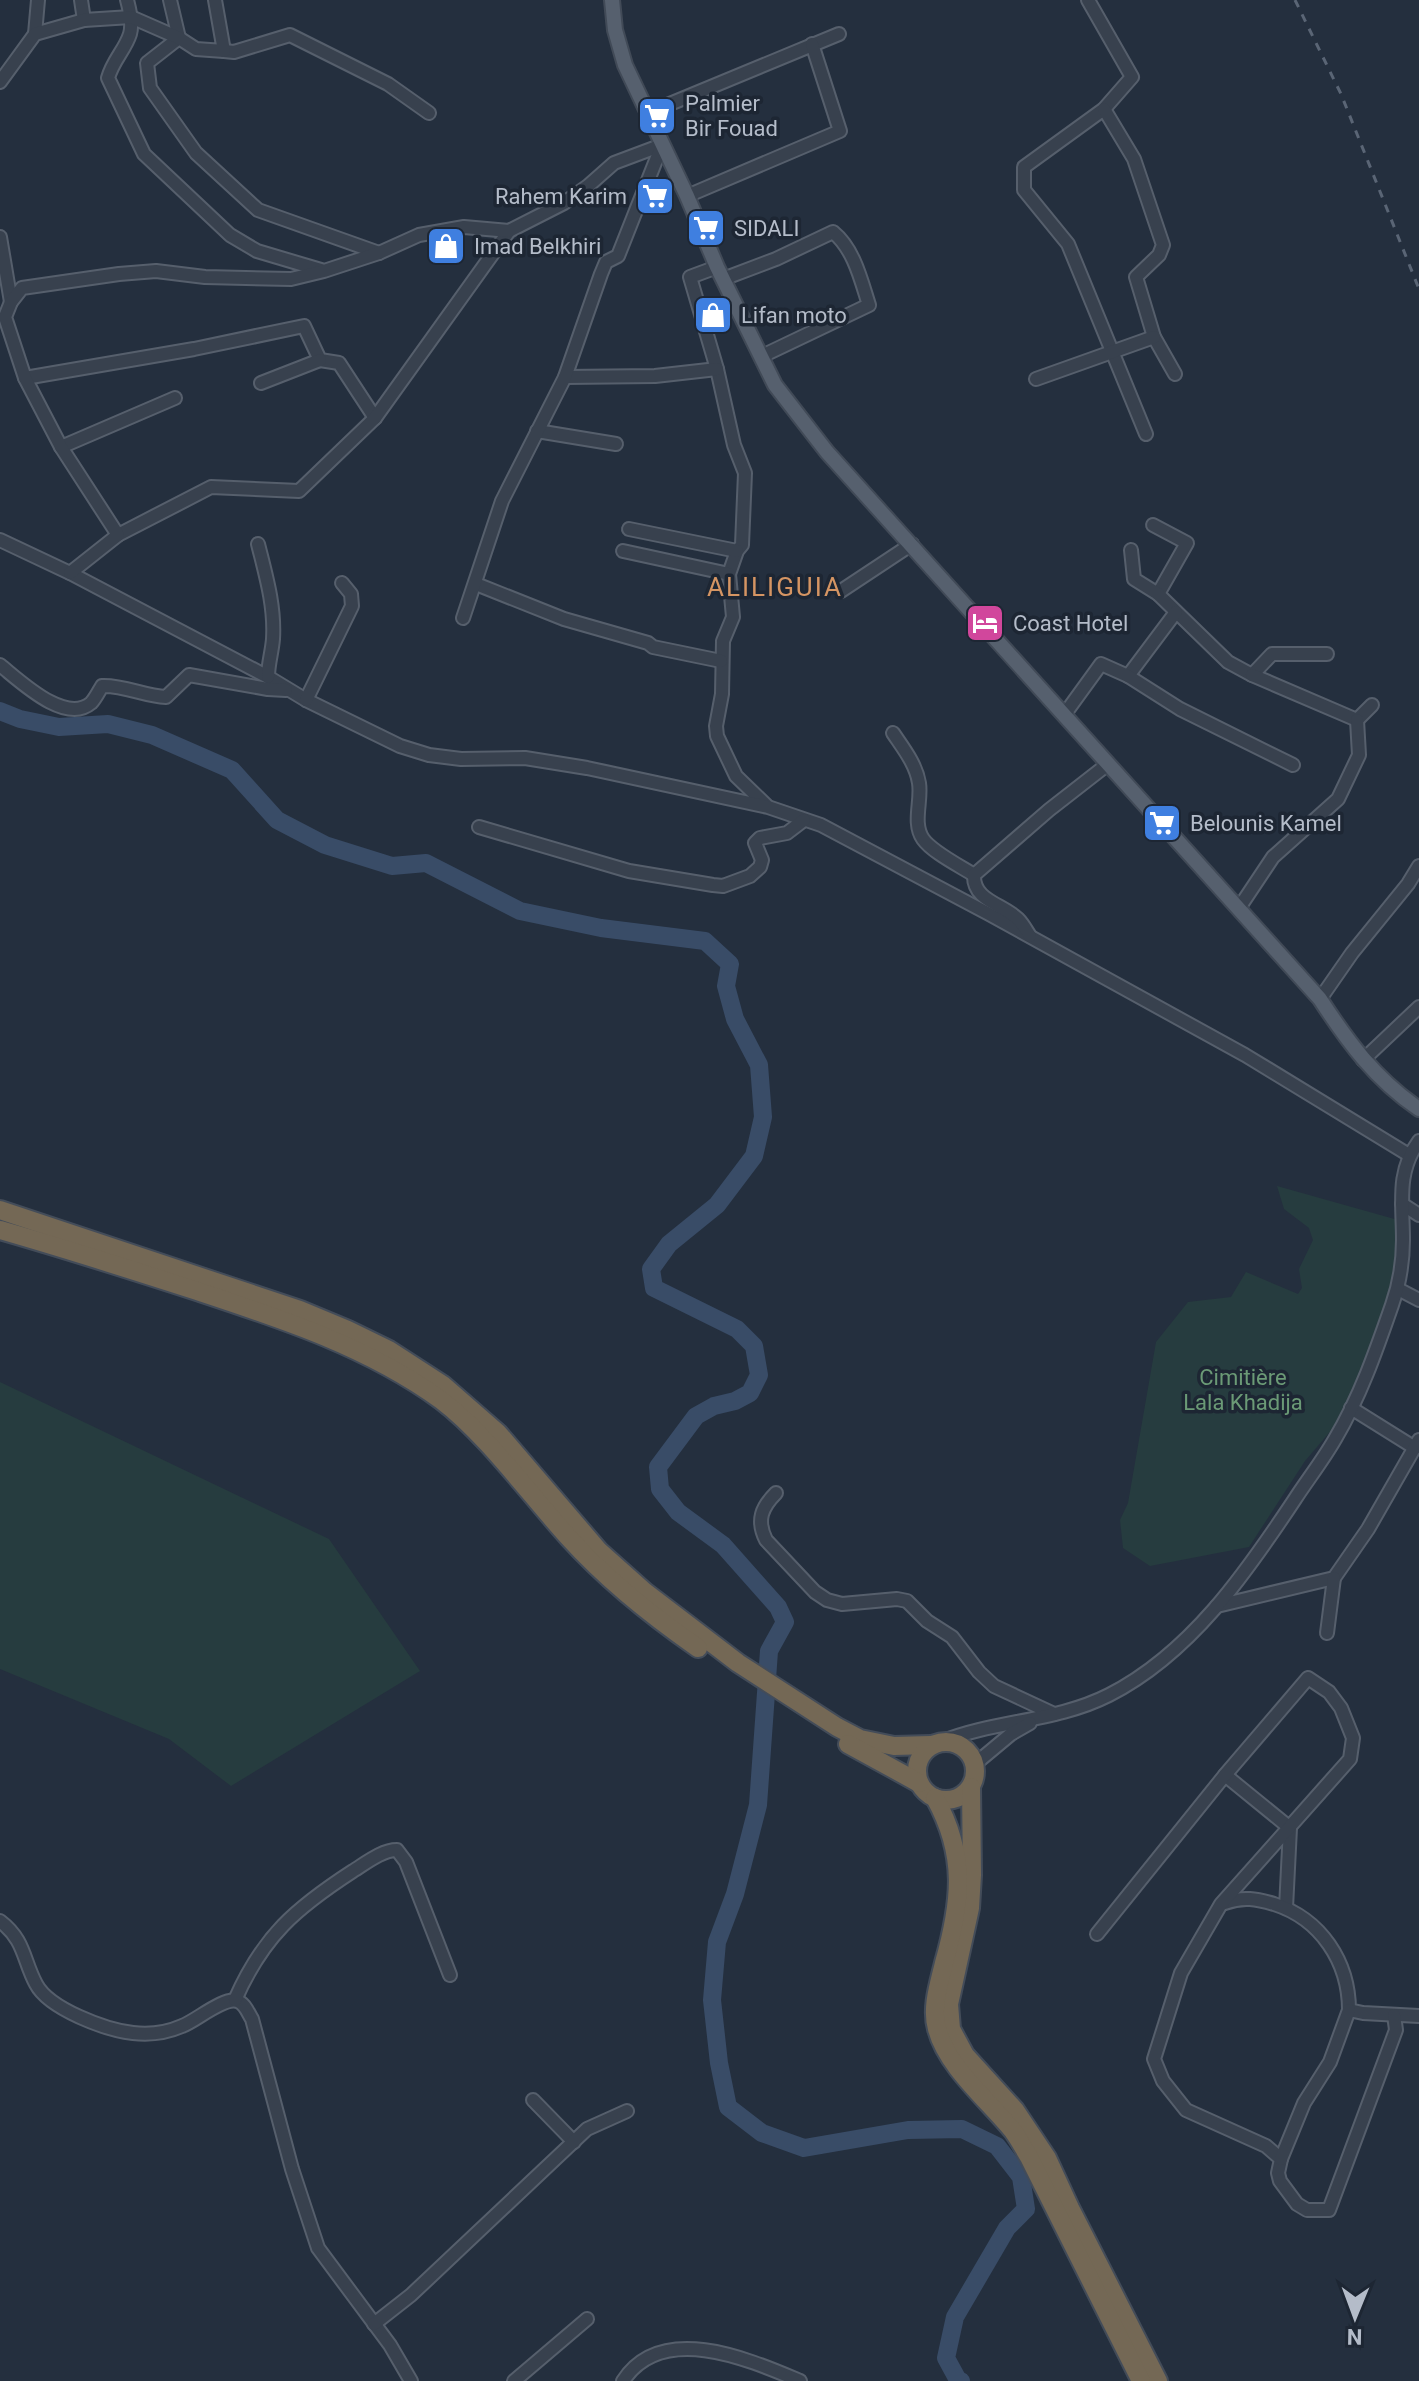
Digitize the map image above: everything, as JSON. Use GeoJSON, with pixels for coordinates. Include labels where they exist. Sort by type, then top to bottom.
{"type":"FeatureCollection","features":[{"type":"Feature","properties":{"kind":"highway"},"geometry":{"type":"LineString","coordinates":[[0,1210],[300,1310],[348,1330],[422,1370],[498,1433],[579,1530],[619,1570],[750,1677]]}},
{"type":"Feature","properties":{"kind":"highway"},"geometry":{"type":"LineString","coordinates":[[0,1230],[285,1321],[342,1344],[403,1375],[442,1402],[480,1437],[571,1540],[626,1593],[696,1647],[750,1677],[839,1739],[919,1783]]}},
{"type":"Feature","properties":{"kind":"highway"},"geometry":{"type":"LineString","coordinates":[[776,1694],[860,1739],[894,1746],[958,1744],[972,1756],[976,1772],[971,1787],[971,1897],[949,2004],[951,2029],[965,2055],[1015,2110],[1038,2142],[1158,2381]]}},
{"type":"Feature","properties":{"kind":"highway"},"geometry":{"type":"LineString","coordinates":[[936,1744],[920,1758],[917,1774],[923,1789],[935,1798],[946,1817],[955,1846],[959,1877],[954,1928],[934,2009],[936,2028],[945,2050],[1015,2133],[1029,2157],[1141,2381]]}},
{"type":"Feature","properties":{"kind":"highway"},"geometry":{"type":"LineString","coordinates":[[935,1798],[955,1799],[971,1787]]}},
{"type":"Feature","properties":{"kind":"main road"},"geometry":{"type":"LineString","coordinates":[[612,0],[615,30],[625,65],[775,385],[827,452],[1320,999],[1363,1060],[1419,1109]]}},
{"type":"Feature","properties":{"kind":"street"},"geometry":{"type":"LineString","coordinates":[[0,82],[35,34],[38,0]]}},
{"type":"Feature","properties":{"kind":"street"},"geometry":{"type":"LineString","coordinates":[[81,0],[84,20]]}},
{"type":"Feature","properties":{"kind":"street"},"geometry":{"type":"LineString","coordinates":[[127,0],[131,17],[130,34],[112,64],[108,78],[144,154],[230,235],[257,251],[324,271]]}},
{"type":"Feature","properties":{"kind":"street"},"geometry":{"type":"LineString","coordinates":[[170,0],[179,38]]}},
{"type":"Feature","properties":{"kind":"street"},"geometry":{"type":"LineString","coordinates":[[215,0],[224,51]]}},
{"type":"Feature","properties":{"kind":"street"},"geometry":{"type":"LineString","coordinates":[[1088,0],[1132,77],[1104,109],[1024,167],[1024,190],[1068,244],[1146,434]]}},
{"type":"Feature","properties":{"kind":"street"},"geometry":{"type":"LineString","coordinates":[[35,34],[84,20],[131,17],[196,49],[234,52],[290,35],[388,84],[429,113]]}},
{"type":"Feature","properties":{"kind":"street"},"geometry":{"type":"LineString","coordinates":[[648,113],[839,34]]}},
{"type":"Feature","properties":{"kind":"street"},"geometry":{"type":"LineString","coordinates":[[179,38],[147,63],[150,88],[196,153],[258,210],[379,253]]}},
{"type":"Feature","properties":{"kind":"street"},"geometry":{"type":"LineString","coordinates":[[687,196],[840,131],[812,44]]}},
{"type":"Feature","properties":{"kind":"street"},"geometry":{"type":"LineString","coordinates":[[1104,109],[1134,159],[1163,245],[1159,255],[1136,277],[1154,337],[1175,374]]}},
{"type":"Feature","properties":{"kind":"street"},"geometry":{"type":"LineString","coordinates":[[70,573],[118,535],[211,487],[299,491],[375,418],[509,231],[564,203],[614,163],[662,145]]}},
{"type":"Feature","properties":{"kind":"street"},"geometry":{"type":"LineString","coordinates":[[463,618],[502,501],[565,377],[606,262],[618,256],[662,145]]}},
{"type":"Feature","properties":{"kind":"street"},"geometry":{"type":"LineString","coordinates":[[118,535],[61,447],[25,378],[5,317],[11,302],[22,288],[156,271],[205,277],[291,279],[379,253],[419,235],[464,227],[509,231]]}},
{"type":"Feature","properties":{"kind":"street"},"geometry":{"type":"LineString","coordinates":[[762,356],[869,305],[854,261],[833,232],[776,259],[690,277],[717,369],[734,445],[745,473],[742,545],[729,574],[733,617],[723,641],[717,736],[736,776],[768,807]]}},
{"type":"Feature","properties":{"kind":"street"},"geometry":{"type":"LineString","coordinates":[[0,237],[11,302]]}},
{"type":"Feature","properties":{"kind":"street"},"geometry":{"type":"LineString","coordinates":[[25,378],[194,349],[304,326],[320,360]]}},
{"type":"Feature","properties":{"kind":"street"},"geometry":{"type":"LineString","coordinates":[[1036,379],[1154,337]]}},
{"type":"Feature","properties":{"kind":"street"},"geometry":{"type":"LineString","coordinates":[[261,383],[320,360],[339,363],[375,418]]}},
{"type":"Feature","properties":{"kind":"street"},"geometry":{"type":"LineString","coordinates":[[565,377],[655,376],[717,369]]}},
{"type":"Feature","properties":{"kind":"street"},"geometry":{"type":"LineString","coordinates":[[61,447],[175,398]]}},
{"type":"Feature","properties":{"kind":"street"},"geometry":{"type":"LineString","coordinates":[[537,431],[616,444]]}},
{"type":"Feature","properties":{"kind":"street"},"geometry":{"type":"LineString","coordinates":[[1153,525],[1187,543],[1158,594]]}},
{"type":"Feature","properties":{"kind":"street"},"geometry":{"type":"LineString","coordinates":[[629,529],[737,551]]}},
{"type":"Feature","properties":{"kind":"street"},"geometry":{"type":"LineString","coordinates":[[0,540],[70,573],[306,700],[400,746],[429,755],[461,759],[525,758],[587,768],[768,807],[821,825],[1245,1055],[1409,1155]]}},
{"type":"Feature","properties":{"kind":"street"},"geometry":{"type":"LineString","coordinates":[[258,544],[271,593],[273,641],[268,677]]}},
{"type":"Feature","properties":{"kind":"street"},"geometry":{"type":"LineString","coordinates":[[841,591],[912,544]]}},
{"type":"Feature","properties":{"kind":"street"},"geometry":{"type":"LineString","coordinates":[[1131,550],[1134,579],[1158,594],[1228,662],[1357,720]]}},
{"type":"Feature","properties":{"kind":"street"},"geometry":{"type":"LineString","coordinates":[[623,551],[729,574]]}},
{"type":"Feature","properties":{"kind":"street"},"geometry":{"type":"LineString","coordinates":[[306,700],[352,606],[351,594],[342,583]]}},
{"type":"Feature","properties":{"kind":"street"},"geometry":{"type":"LineString","coordinates":[[476,584],[564,619],[653,647],[721,661]]}},
{"type":"Feature","properties":{"kind":"street"},"geometry":{"type":"LineString","coordinates":[[1128,676],[1176,612]]}},
{"type":"Feature","properties":{"kind":"street"},"geometry":{"type":"LineString","coordinates":[[1252,675],[1272,654],[1327,654]]}},
{"type":"Feature","properties":{"kind":"street"},"geometry":{"type":"LineString","coordinates":[[1064,715],[1101,664],[1128,676],[1180,709],[1293,765]]}},
{"type":"Feature","properties":{"kind":"street"},"geometry":{"type":"LineString","coordinates":[[0,665],[52,704],[73,709],[90,704],[102,686],[166,697],[189,675],[288,690]]}},
{"type":"Feature","properties":{"kind":"street"},"geometry":{"type":"LineString","coordinates":[[1239,908],[1273,857],[1338,799],[1359,755],[1357,720],[1372,705]]}},
{"type":"Feature","properties":{"kind":"street"},"geometry":{"type":"LineString","coordinates":[[893,733],[919,780],[918,825],[921,836],[974,875]]}},
{"type":"Feature","properties":{"kind":"street"},"geometry":{"type":"LineString","coordinates":[[1031,938],[1016,917],[979,893],[974,885],[974,875],[1108,764]]}},
{"type":"Feature","properties":{"kind":"street"},"geometry":{"type":"LineString","coordinates":[[479,827],[629,871],[723,886],[750,876],[760,867],[762,860],[755,843],[760,838],[787,833],[804,820]]}},
{"type":"Feature","properties":{"kind":"street"},"geometry":{"type":"LineString","coordinates":[[1320,999],[1419,866]]}},
{"type":"Feature","properties":{"kind":"street"},"geometry":{"type":"LineString","coordinates":[[1363,1060],[1419,1007]]}},
{"type":"Feature","properties":{"kind":"street"},"geometry":{"type":"LineString","coordinates":[[936,1744],[1006,1723],[1081,1708],[1111,1694],[1137,1678],[1188,1636],[1217,1606],[1263,1547],[1336,1439],[1376,1351],[1398,1289],[1403,1243],[1404,1175],[1409,1155],[1419,1141]]}},
{"type":"Feature","properties":{"kind":"street"},"geometry":{"type":"LineString","coordinates":[[1402,1204],[1419,1215]]}},
{"type":"Feature","properties":{"kind":"street"},"geometry":{"type":"LineString","coordinates":[[1398,1289],[1419,1300]]}},
{"type":"Feature","properties":{"kind":"street"},"geometry":{"type":"LineString","coordinates":[[1327,1633],[1334,1578],[1368,1529],[1417,1444],[1351,1408]]}},
{"type":"Feature","properties":{"kind":"street"},"geometry":{"type":"LineString","coordinates":[[776,1493],[763,1508],[762,1532],[766,1540],[821,1597],[842,1604],[897,1599],[907,1601],[927,1621],[956,1641],[979,1672],[994,1686],[1054,1714]]}},
{"type":"Feature","properties":{"kind":"street"},"geometry":{"type":"LineString","coordinates":[[1217,1606],[1334,1578]]}},
{"type":"Feature","properties":{"kind":"street"},"geometry":{"type":"LineString","coordinates":[[1097,1934],[1308,1678],[1329,1692],[1341,1708],[1353,1738],[1350,1759],[1221,1904],[1181,1973],[1154,2059],[1163,2081],[1186,2110],[1266,2146],[1281,2159]]}},
{"type":"Feature","properties":{"kind":"street"},"geometry":{"type":"LineString","coordinates":[[975,1764],[1011,1734],[1037,1719]]}},
{"type":"Feature","properties":{"kind":"street"},"geometry":{"type":"LineString","coordinates":[[1225,1775],[1290,1828]]}},
{"type":"Feature","properties":{"kind":"street"},"geometry":{"type":"LineString","coordinates":[[1286,1908],[1290,1828]]}},
{"type":"Feature","properties":{"kind":"street"},"geometry":{"type":"LineString","coordinates":[[235,2000],[246,1974],[286,1920],[323,1890],[391,1850],[397,1850],[406,1862],[450,1975]]}},
{"type":"Feature","properties":{"kind":"street"},"geometry":{"type":"LineString","coordinates":[[1221,1904],[1246,1897],[1286,1908],[1311,1924],[1325,1938],[1342,1969],[1349,2010],[1330,2062],[1304,2103],[1278,2173],[1280,2181],[1297,2204],[1307,2210],[1329,2210],[1396,2030],[1394,2015]]}},
{"type":"Feature","properties":{"kind":"street"},"geometry":{"type":"LineString","coordinates":[[0,1921],[19,1941],[36,1984],[45,1997],[85,2019],[128,2033],[144,2034],[183,2026],[224,2002],[235,2000],[243,2004],[252,2019],[292,2169],[318,2248],[411,2381]]}},
{"type":"Feature","properties":{"kind":"street"},"geometry":{"type":"LineString","coordinates":[[1349,2010],[1419,2016]]}},
{"type":"Feature","properties":{"kind":"street"},"geometry":{"type":"LineString","coordinates":[[533,2100],[574,2142]]}},
{"type":"Feature","properties":{"kind":"street"},"geometry":{"type":"LineString","coordinates":[[374,2324],[411,2295],[587,2129],[627,2111]]}},
{"type":"Feature","properties":{"kind":"street"},"geometry":{"type":"LineString","coordinates":[[514,2381],[587,2319]]}},
{"type":"Feature","properties":{"kind":"street"},"geometry":{"type":"LineString","coordinates":[[623,2381],[636,2365],[649,2357],[684,2350],[720,2352],[800,2381]]}},
{"type":"Feature","properties":{"kind":"green space","name":"Cimitière Lala Khadija"},"geometry":{"type":"Polygon","coordinates":[[[1277,1186],[1398,1220],[1399,1251],[1390,1302],[1340,1420],[1305,1461],[1249,1547],[1150,1566],[1123,1548],[1120,1520],[1128,1503],[1156,1342],[1188,1302],[1231,1297],[1246,1272],[1298,1294],[1302,1288],[1299,1269],[1313,1240],[1309,1228],[1284,1209],[1277,1186]]]}},
{"type":"Feature","properties":{"kind":"green space"},"geometry":{"type":"Polygon","coordinates":[[[0,1382],[329,1539],[420,1671],[231,1786],[169,1739],[0,1669],[0,1382]]]}},
{"type":"Feature","properties":{"kind":"waterway"},"geometry":{"type":"LineString","coordinates":[[0,711],[20,719],[59,727],[108,724],[152,735],[232,770],[277,820],[325,845],[392,866],[426,863],[520,911],[601,928],[705,941],[730,964],[726,986],[735,1019],[759,1065],[763,1117],[754,1156],[717,1205],[669,1244],[651,1269],[654,1288],[737,1329],[754,1346],[759,1375],[750,1393],[696,1416],[658,1467],[660,1489],[678,1512],[723,1545],[778,1607],[785,1622],[769,1651],[758,1805],[735,1894],[717,1942],[712,2000],[719,2063],[728,2107],[762,2133],[804,2148],[908,2130],[962,2129],[997,2146],[1021,2177],[1026,2209],[1007,2228],[955,2317],[946,2358],[961,2381]]}},
{"type":"Feature","properties":{"kind":"railway"},"geometry":{"type":"LineString","coordinates":[[1295,0],[1341,94],[1419,289]]}},
{"type":"Feature","properties":{"kind":"place","name":"Palmier Bir Fouad"},"geometry":{"type":"Point","coordinates":[657,116]}},
{"type":"Feature","properties":{"kind":"place","name":"Rahem Karim"},"geometry":{"type":"Point","coordinates":[655,196]}},
{"type":"Feature","properties":{"kind":"place","name":"SIDALI"},"geometry":{"type":"Point","coordinates":[706,228]}},
{"type":"Feature","properties":{"kind":"place","name":"Imad Belkhiri"},"geometry":{"type":"Point","coordinates":[446,246]}},
{"type":"Feature","properties":{"kind":"place","name":"Lifan moto"},"geometry":{"type":"Point","coordinates":[713,315]}},
{"type":"Feature","properties":{"kind":"place","name":"Coast Hotel"},"geometry":{"type":"Point","coordinates":[985,623]}},
{"type":"Feature","properties":{"kind":"place","name":"Belounis Kamel"},"geometry":{"type":"Point","coordinates":[1162,823]}},
{"type":"Feature","properties":{"kind":"district","name":"ALILIGUIA"},"geometry":{"type":"Point","coordinates":[775,587]}}]}
